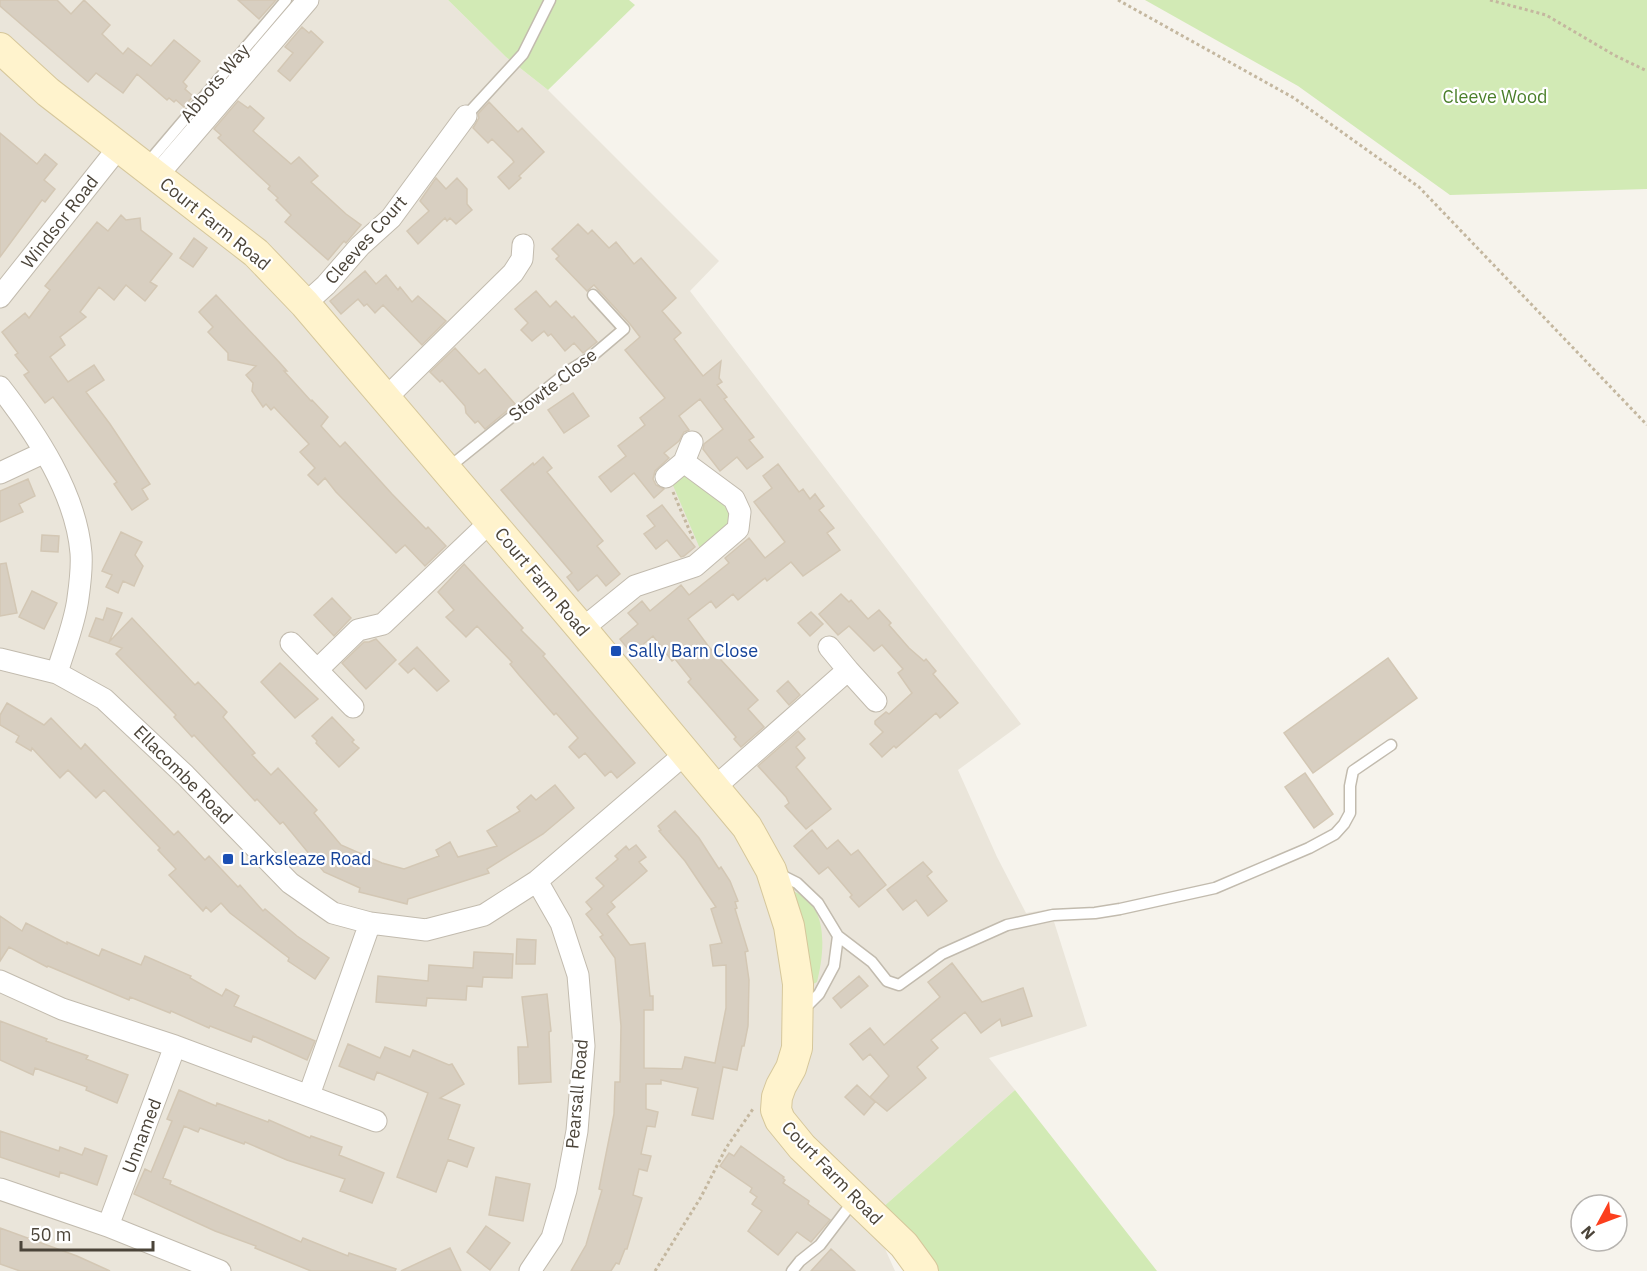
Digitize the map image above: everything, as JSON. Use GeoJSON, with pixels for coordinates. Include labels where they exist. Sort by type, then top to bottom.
{"type":"FeatureCollection","features":[{"type":"Feature","properties":{"kind":"street"},"geometry":{"type":"LineString","coordinates":[[151,171],[308,0]]}},
{"type":"Feature","properties":{"kind":"street","name":"Court Farm Road"},"geometry":{"type":"LineString","coordinates":[[0,48],[48,92],[256,254],[305,304],[747,826],[771,870],[789,926],[798,984],[797,1048],[791,1068],[777,1097],[776,1110],[787,1130],[904,1245],[923,1271]]}},
{"type":"Feature","properties":{"kind":"street","name":"Cleeves Court"},"geometry":{"type":"LineString","coordinates":[[305,304],[326,285],[360,246],[391,218],[466,116]]}},
{"type":"Feature","properties":{"kind":"street","name":"Windsor Road"},"geometry":{"type":"LineString","coordinates":[[0,297],[119,147]]}},
{"type":"Feature","properties":{"kind":"street"},"geometry":{"type":"LineString","coordinates":[[386,398],[513,273],[522,260],[523,245]]}},
{"type":"Feature","properties":{"kind":"street"},"geometry":{"type":"LineString","coordinates":[[0,387],[22,415],[45,452],[73,511],[81,554],[78,601],[57,673]]}},
{"type":"Feature","properties":{"kind":"street"},"geometry":{"type":"LineString","coordinates":[[666,477],[684,462],[692,442]]}},
{"type":"Feature","properties":{"kind":"street"},"geometry":{"type":"LineString","coordinates":[[0,473],[45,452]]}},
{"type":"Feature","properties":{"kind":"street"},"geometry":{"type":"LineString","coordinates":[[582,629],[634,586],[695,566],[738,529],[740,512],[734,499],[684,462]]}},
{"type":"Feature","properties":{"kind":"street"},"geometry":{"type":"LineString","coordinates":[[317,670],[358,630],[383,624],[490,522]]}},
{"type":"Feature","properties":{"kind":"street"},"geometry":{"type":"LineString","coordinates":[[291,643],[353,707]]}},
{"type":"Feature","properties":{"kind":"street"},"geometry":{"type":"LineString","coordinates":[[829,648],[876,701]]}},
{"type":"Feature","properties":{"kind":"street","name":"Ellacombe Road"},"geometry":{"type":"LineString","coordinates":[[0,659],[57,673],[104,699],[185,775],[290,883],[333,913],[370,923],[426,930],[484,915],[537,881],[686,753]]}},
{"type":"Feature","properties":{"kind":"street"},"geometry":{"type":"LineString","coordinates":[[715,787],[848,670]]}},
{"type":"Feature","properties":{"kind":"street","name":"Pearsall Road"},"geometry":{"type":"LineString","coordinates":[[530,1271],[552,1238],[566,1190],[577,1131],[584,1046],[578,975],[561,923],[537,881]]}},
{"type":"Feature","properties":{"kind":"street"},"geometry":{"type":"LineString","coordinates":[[309,1095],[370,923]]}},
{"type":"Feature","properties":{"kind":"street"},"geometry":{"type":"LineString","coordinates":[[0,981],[62,1009],[175,1046],[376,1121]]}},
{"type":"Feature","properties":{"kind":"street","name":"Unnamed"},"geometry":{"type":"LineString","coordinates":[[108,1226],[175,1046]]}},
{"type":"Feature","properties":{"kind":"street"},"geometry":{"type":"LineString","coordinates":[[0,1189],[108,1226],[220,1271]]}},
{"type":"Feature","properties":{"kind":"lane","name":"Abbots Way"},"geometry":{"type":"LineString","coordinates":[[151,171],[286,0]]}},
{"type":"Feature","properties":{"kind":"lane"},"geometry":{"type":"LineString","coordinates":[[466,116],[523,54],[550,0]]}},
{"type":"Feature","properties":{"kind":"lane","name":"Stowte Close"},"geometry":{"type":"LineString","coordinates":[[447,470],[624,329],[593,295]]}},
{"type":"Feature","properties":{"kind":"lane"},"geometry":{"type":"LineString","coordinates":[[771,870],[797,883],[818,903],[838,936],[872,962],[887,981],[899,985],[942,954],[1007,925],[1053,915],[1120,909],[1215,888],[1309,848],[1335,834],[1350,813],[1350,786],[1353,771],[1391,745]]}},
{"type":"Feature","properties":{"kind":"lane"},"geometry":{"type":"LineString","coordinates":[[798,1016],[819,994],[834,966],[838,936]]}},
{"type":"Feature","properties":{"kind":"lane"},"geometry":{"type":"LineString","coordinates":[[792,1271],[800,1261],[820,1245],[855,1199]]}},
{"type":"Feature","properties":{"kind":"path"},"geometry":{"type":"LineString","coordinates":[[1118,0],[1294,98],[1419,187],[1647,425]]}},
{"type":"Feature","properties":{"kind":"path"},"geometry":{"type":"LineString","coordinates":[[1490,0],[1546,15],[1614,55],[1647,71]]}},
{"type":"Feature","properties":{"kind":"path"},"geometry":{"type":"LineString","coordinates":[[666,477],[702,560]]}},
{"type":"Feature","properties":{"kind":"path"},"geometry":{"type":"LineString","coordinates":[[655,1271],[701,1197],[726,1148],[751,1110],[760,1102],[777,1097]]}},
{"type":"Feature","properties":{"kind":"shaded area"},"geometry":{"type":"Polygon","coordinates":[[[0,0],[448,0],[506,57],[548,90],[719,261],[690,291],[1021,724],[958,770],[997,857],[1026,913],[1050,909],[1087,1026],[989,1058],[1015,1090],[873,1216],[895,1271],[0,1271],[0,0]]]}},
{"type":"Feature","properties":{"kind":"green space"},"geometry":{"type":"Polygon","coordinates":[[[448,0],[629,0],[635,5],[548,90],[506,57],[448,0]]]}},
{"type":"Feature","properties":{"kind":"green space","name":"Cleeve Wood"},"geometry":{"type":"Polygon","coordinates":[[[1145,0],[1647,0],[1647,189],[1450,195],[1298,86],[1145,0]]]}},
{"type":"Feature","properties":{"kind":"green space"},"geometry":{"type":"Polygon","coordinates":[[[683,475],[691,476],[726,502],[733,519],[701,551],[672,483],[683,475]]]}},
{"type":"Feature","properties":{"kind":"green space"},"geometry":{"type":"Polygon","coordinates":[[[795,892],[814,908],[822,932],[817,982],[811,985],[790,894],[795,892]]]}},
{"type":"Feature","properties":{"kind":"green space"},"geometry":{"type":"Polygon","coordinates":[[[1015,1090],[1157,1271],[923,1271],[873,1216],[1015,1090]]]}},
{"type":"Feature","properties":{"kind":"building"},"geometry":{"type":"Polygon","coordinates":[[[0,0],[57,0],[71,14],[84,0],[110,25],[102,34],[123,54],[128,48],[151,66],[174,40],[200,61],[183,82],[187,86],[185,89],[193,96],[184,107],[176,100],[174,102],[169,98],[167,100],[137,74],[123,93],[96,73],[88,82],[0,6],[0,0]]]}},
{"type":"Feature","properties":{"kind":"building"},"geometry":{"type":"Polygon","coordinates":[[[238,0],[276,0],[259,19],[238,0]]]}},
{"type":"Feature","properties":{"kind":"building"},"geometry":{"type":"Polygon","coordinates":[[[302,27],[309,33],[311,31],[323,42],[290,81],[278,71],[293,53],[285,47],[302,27]]]}},
{"type":"Feature","properties":{"kind":"building"},"geometry":{"type":"Polygon","coordinates":[[[238,101],[248,108],[250,106],[264,118],[253,131],[291,164],[299,157],[318,176],[311,182],[361,225],[328,260],[285,222],[291,215],[268,189],[270,186],[218,138],[221,135],[214,129],[238,101]]]}},
{"type":"Feature","properties":{"kind":"building"},"geometry":{"type":"Polygon","coordinates":[[[489,102],[518,132],[522,128],[544,152],[509,189],[498,177],[514,162],[492,139],[488,143],[473,128],[479,118],[478,114],[489,102]]]}},
{"type":"Feature","properties":{"kind":"building"},"geometry":{"type":"Polygon","coordinates":[[[0,133],[37,164],[45,154],[57,164],[44,180],[55,189],[45,202],[42,200],[0,257],[0,133]]]}},
{"type":"Feature","properties":{"kind":"building"},"geometry":{"type":"Polygon","coordinates":[[[436,178],[446,189],[457,178],[467,189],[467,204],[472,210],[456,224],[450,218],[447,221],[445,218],[418,244],[407,231],[429,211],[420,201],[436,178]]]}},
{"type":"Feature","properties":{"kind":"building"},"geometry":{"type":"Polygon","coordinates":[[[121,215],[126,220],[140,218],[141,230],[172,254],[150,282],[157,286],[145,301],[126,285],[114,300],[99,287],[80,312],[86,317],[60,337],[65,345],[50,357],[68,382],[94,365],[104,380],[86,392],[150,484],[142,489],[148,499],[132,510],[114,484],[117,482],[53,397],[45,403],[24,375],[29,372],[15,355],[18,353],[2,332],[25,313],[29,318],[50,290],[45,286],[97,222],[108,231],[121,215]]]}},
{"type":"Feature","properties":{"kind":"building"},"geometry":{"type":"Polygon","coordinates":[[[578,224],[588,234],[592,230],[609,248],[616,242],[634,264],[641,258],[676,298],[662,311],[681,333],[674,339],[703,376],[721,361],[719,378],[722,382],[717,385],[727,397],[724,399],[754,437],[749,440],[763,457],[747,469],[737,457],[720,471],[703,449],[704,444],[723,429],[700,399],[679,416],[689,430],[684,432],[679,441],[664,453],[669,458],[655,471],[653,479],[656,485],[664,489],[654,498],[634,473],[611,492],[599,477],[626,456],[618,446],[645,425],[640,418],[665,398],[625,350],[640,337],[630,324],[594,285],[587,291],[556,259],[559,256],[552,249],[578,224]]]}},
{"type":"Feature","properties":{"kind":"building"},"geometry":{"type":"Polygon","coordinates":[[[194,238],[207,248],[193,267],[180,258],[194,238]]]}},
{"type":"Feature","properties":{"kind":"building"},"geometry":{"type":"Polygon","coordinates":[[[365,271],[376,284],[386,275],[412,302],[418,296],[446,321],[422,345],[383,305],[375,313],[367,304],[364,306],[358,299],[341,314],[330,301],[365,271]]]}},
{"type":"Feature","properties":{"kind":"building"},"geometry":{"type":"Polygon","coordinates":[[[536,291],[550,307],[556,301],[572,318],[574,316],[597,342],[583,353],[574,343],[565,351],[551,334],[548,336],[544,331],[532,341],[521,330],[528,323],[515,309],[536,291]]]}},
{"type":"Feature","properties":{"kind":"building"},"geometry":{"type":"Polygon","coordinates":[[[216,295],[328,417],[321,426],[340,447],[345,442],[392,494],[446,546],[425,566],[405,545],[396,553],[325,478],[318,485],[308,475],[315,468],[300,452],[309,444],[274,407],[271,410],[266,404],[263,407],[252,391],[253,383],[246,375],[256,366],[228,360],[228,353],[208,332],[213,327],[199,312],[216,295]]]}},
{"type":"Feature","properties":{"kind":"building"},"geometry":{"type":"Polygon","coordinates":[[[455,348],[479,374],[485,369],[515,404],[485,429],[478,421],[475,423],[466,413],[465,406],[442,380],[440,382],[430,372],[455,348]]]}},
{"type":"Feature","properties":{"kind":"building"},"geometry":{"type":"Polygon","coordinates":[[[573,393],[589,416],[564,433],[548,410],[573,393]]]}},
{"type":"Feature","properties":{"kind":"building"},"geometry":{"type":"Polygon","coordinates":[[[543,457],[552,468],[547,472],[603,541],[597,546],[620,574],[606,586],[597,575],[578,591],[567,577],[572,573],[501,490],[543,457]]]}},
{"type":"Feature","properties":{"kind":"building"},"geometry":{"type":"Polygon","coordinates":[[[778,464],[799,492],[803,489],[810,499],[815,494],[824,506],[819,510],[834,528],[827,533],[840,550],[803,576],[791,562],[767,581],[765,578],[738,600],[733,594],[716,608],[711,601],[688,619],[709,647],[758,700],[748,709],[764,727],[741,747],[734,739],[736,737],[688,682],[691,679],[675,659],[672,661],[653,636],[632,654],[620,639],[638,624],[628,613],[642,601],[650,611],[681,585],[689,595],[729,563],[725,558],[749,538],[765,558],[785,542],[754,502],[772,488],[763,476],[778,464]]]}},
{"type":"Feature","properties":{"kind":"building"},"geometry":{"type":"Polygon","coordinates":[[[28,479],[35,496],[19,504],[23,512],[0,522],[0,491],[28,479]]]}},
{"type":"Feature","properties":{"kind":"building"},"geometry":{"type":"Polygon","coordinates":[[[662,505],[695,547],[684,556],[681,557],[667,540],[656,549],[644,534],[655,526],[647,516],[662,505]]]}},
{"type":"Feature","properties":{"kind":"building"},"geometry":{"type":"Polygon","coordinates":[[[121,532],[142,542],[135,555],[143,566],[134,586],[123,581],[118,593],[106,587],[112,575],[102,571],[121,532]]]}},
{"type":"Feature","properties":{"kind":"building"},"geometry":{"type":"Polygon","coordinates":[[[42,535],[59,536],[58,552],[41,551],[42,535]]]}},
{"type":"Feature","properties":{"kind":"building"},"geometry":{"type":"Polygon","coordinates":[[[6,563],[17,613],[0,616],[0,564],[6,563]]]}},
{"type":"Feature","properties":{"kind":"building"},"geometry":{"type":"Polygon","coordinates":[[[464,564],[523,628],[521,630],[545,654],[543,656],[635,763],[617,778],[611,771],[605,776],[585,753],[579,758],[569,747],[578,738],[556,713],[554,715],[510,664],[512,662],[477,626],[466,637],[446,617],[454,610],[438,592],[464,564]]]}},
{"type":"Feature","properties":{"kind":"building"},"geometry":{"type":"Polygon","coordinates":[[[32,591],[57,603],[44,629],[19,617],[32,591]]]}},
{"type":"Feature","properties":{"kind":"building"},"geometry":{"type":"Polygon","coordinates":[[[841,594],[849,602],[851,600],[868,619],[879,610],[909,648],[924,661],[926,659],[936,671],[933,674],[958,703],[940,718],[936,713],[896,748],[894,746],[882,757],[870,744],[883,732],[875,721],[886,712],[889,714],[912,693],[898,673],[903,669],[882,645],[874,651],[849,626],[838,635],[819,614],[841,594]]]}},
{"type":"Feature","properties":{"kind":"building"},"geometry":{"type":"Polygon","coordinates":[[[332,598],[351,618],[334,636],[314,615],[332,598]]]}},
{"type":"Feature","properties":{"kind":"building"},"geometry":{"type":"Polygon","coordinates":[[[107,608],[122,613],[109,642],[132,618],[195,685],[198,682],[227,712],[223,717],[255,753],[252,755],[271,775],[278,768],[317,810],[314,813],[341,845],[382,863],[404,869],[439,856],[436,850],[450,842],[458,857],[497,846],[487,831],[520,811],[517,807],[531,795],[536,800],[555,785],[574,808],[543,834],[487,869],[489,873],[408,899],[407,904],[359,892],[360,888],[324,872],[283,822],[280,824],[257,799],[255,801],[194,735],[192,737],[174,717],[176,715],[116,654],[122,648],[89,636],[96,618],[103,620],[107,608]]]}},
{"type":"Feature","properties":{"kind":"building"},"geometry":{"type":"Polygon","coordinates":[[[811,612],[823,624],[810,636],[798,623],[811,612]]]}},
{"type":"Feature","properties":{"kind":"building"},"geometry":{"type":"Polygon","coordinates":[[[376,639],[396,660],[366,689],[342,663],[364,642],[376,639]]]}},
{"type":"Feature","properties":{"kind":"building"},"geometry":{"type":"Polygon","coordinates":[[[417,647],[449,681],[437,691],[414,668],[408,673],[399,664],[417,647]]]}},
{"type":"Feature","properties":{"kind":"building"},"geometry":{"type":"Polygon","coordinates":[[[1388,658],[1417,698],[1313,773],[1284,733],[1388,658]]]}},
{"type":"Feature","properties":{"kind":"building"},"geometry":{"type":"Polygon","coordinates":[[[280,663],[318,699],[295,718],[261,682],[280,663]]]}},
{"type":"Feature","properties":{"kind":"building"},"geometry":{"type":"Polygon","coordinates":[[[788,681],[800,695],[789,705],[777,691],[788,681]]]}},
{"type":"Feature","properties":{"kind":"building"},"geometry":{"type":"Polygon","coordinates":[[[7,703],[44,725],[51,718],[81,749],[85,744],[174,835],[178,831],[205,860],[209,856],[238,887],[240,885],[263,911],[265,909],[297,936],[329,958],[315,979],[288,961],[289,958],[230,913],[221,903],[211,912],[206,907],[203,911],[169,875],[176,869],[158,850],[160,848],[104,790],[96,798],[68,770],[60,778],[32,748],[31,751],[16,742],[19,736],[0,725],[0,715],[7,703]]]}},
{"type":"Feature","properties":{"kind":"building"},"geometry":{"type":"Polygon","coordinates":[[[332,717],[359,748],[339,767],[312,736],[332,717]]]}},
{"type":"Feature","properties":{"kind":"building"},"geometry":{"type":"Polygon","coordinates":[[[798,731],[805,739],[796,747],[805,758],[796,767],[831,809],[806,829],[785,806],[789,803],[786,797],[758,766],[798,731]]]}},
{"type":"Feature","properties":{"kind":"building"},"geometry":{"type":"Polygon","coordinates":[[[1305,773],[1333,814],[1314,828],[1285,787],[1305,773]]]}},
{"type":"Feature","properties":{"kind":"building"},"geometry":{"type":"Polygon","coordinates":[[[675,811],[699,838],[719,869],[721,867],[738,901],[735,902],[737,908],[735,909],[748,951],[745,952],[749,980],[748,1026],[744,1046],[742,1046],[737,1070],[723,1067],[713,1119],[692,1115],[698,1088],[661,1080],[661,1084],[646,1084],[646,1109],[658,1112],[655,1127],[647,1126],[641,1154],[651,1156],[647,1171],[639,1169],[633,1195],[642,1198],[627,1249],[619,1264],[616,1263],[611,1271],[571,1271],[586,1245],[602,1190],[599,1189],[614,1114],[615,1082],[620,1082],[621,1026],[615,958],[600,937],[603,935],[586,914],[592,909],[586,902],[604,886],[596,878],[618,859],[615,856],[626,846],[629,850],[636,845],[646,857],[639,862],[647,871],[611,902],[615,907],[607,914],[630,945],[645,943],[653,1010],[644,1010],[644,1068],[682,1069],[685,1057],[715,1063],[726,1008],[726,965],[713,966],[710,945],[722,943],[711,909],[716,907],[685,861],[659,831],[661,830],[658,826],[675,811]]]}},
{"type":"Feature","properties":{"kind":"building"},"geometry":{"type":"Polygon","coordinates":[[[812,830],[827,849],[838,840],[851,855],[858,850],[886,885],[859,907],[850,897],[852,895],[828,867],[819,874],[794,846],[812,830]]]}},
{"type":"Feature","properties":{"kind":"building"},"geometry":{"type":"Polygon","coordinates":[[[923,862],[932,872],[927,876],[947,901],[928,916],[916,900],[903,910],[887,890],[923,862]]]}},
{"type":"Feature","properties":{"kind":"building"},"geometry":{"type":"Polygon","coordinates":[[[0,916],[22,931],[26,923],[67,944],[67,942],[99,956],[102,949],[141,965],[145,956],[191,976],[190,978],[222,996],[226,989],[239,996],[234,1006],[315,1041],[307,1060],[253,1036],[251,1042],[210,1026],[209,1028],[171,1011],[170,1013],[130,997],[129,1000],[47,967],[9,947],[0,961],[0,916]]]}},
{"type":"Feature","properties":{"kind":"building"},"geometry":{"type":"Polygon","coordinates":[[[517,939],[536,940],[535,964],[516,964],[517,939]]]}},
{"type":"Feature","properties":{"kind":"building"},"geometry":{"type":"Polygon","coordinates":[[[474,952],[513,954],[512,978],[483,977],[482,987],[467,986],[466,1000],[427,998],[426,1006],[376,1002],[378,976],[428,981],[429,965],[473,968],[474,952]]]}},
{"type":"Feature","properties":{"kind":"building"},"geometry":{"type":"Polygon","coordinates":[[[952,963],[982,1002],[1023,988],[1032,1016],[1002,1026],[1000,1019],[981,1033],[965,1012],[931,1040],[938,1048],[917,1067],[926,1078],[887,1111],[870,1097],[889,1076],[870,1054],[863,1060],[850,1044],[870,1028],[884,1045],[940,997],[928,982],[952,963]]]}},
{"type":"Feature","properties":{"kind":"building"},"geometry":{"type":"Polygon","coordinates":[[[859,976],[868,986],[841,1008],[833,998],[859,976]]]}},
{"type":"Feature","properties":{"kind":"building"},"geometry":{"type":"Polygon","coordinates":[[[547,994],[551,1031],[549,1032],[551,1082],[519,1084],[518,1047],[528,1047],[522,997],[547,994]]]}},
{"type":"Feature","properties":{"kind":"building"},"geometry":{"type":"Polygon","coordinates":[[[0,1021],[88,1056],[86,1059],[128,1075],[117,1103],[86,1090],[87,1087],[35,1068],[33,1075],[0,1060],[0,1021]]]}},
{"type":"Feature","properties":{"kind":"building"},"geometry":{"type":"Polygon","coordinates":[[[348,1044],[380,1058],[385,1047],[410,1057],[413,1050],[449,1065],[452,1064],[464,1084],[440,1098],[460,1105],[448,1139],[474,1148],[467,1167],[448,1160],[436,1192],[397,1177],[428,1093],[377,1072],[374,1080],[339,1066],[348,1044]]]}},
{"type":"Feature","properties":{"kind":"building"},"geometry":{"type":"Polygon","coordinates":[[[857,1085],[875,1102],[864,1115],[845,1097],[857,1085]]]}},
{"type":"Feature","properties":{"kind":"building"},"geometry":{"type":"Polygon","coordinates":[[[179,1090],[216,1106],[217,1103],[268,1122],[269,1120],[310,1138],[311,1136],[342,1147],[339,1155],[384,1173],[372,1203],[340,1191],[345,1179],[287,1160],[245,1142],[244,1144],[200,1128],[198,1132],[184,1126],[163,1178],[171,1181],[170,1184],[301,1242],[303,1238],[348,1256],[349,1253],[396,1269],[395,1271],[311,1271],[134,1194],[145,1169],[151,1172],[172,1121],[167,1119],[179,1090]]]}},
{"type":"Feature","properties":{"kind":"building"},"geometry":{"type":"Polygon","coordinates":[[[0,1131],[59,1151],[60,1147],[82,1155],[85,1148],[107,1156],[97,1185],[60,1172],[59,1177],[0,1157],[0,1131]]]}},
{"type":"Feature","properties":{"kind":"building"},"geometry":{"type":"Polygon","coordinates":[[[741,1146],[784,1177],[783,1183],[809,1201],[808,1204],[830,1220],[811,1242],[797,1232],[778,1255],[748,1231],[762,1211],[752,1204],[757,1197],[750,1192],[752,1188],[720,1166],[729,1153],[734,1156],[741,1146]]]}},
{"type":"Feature","properties":{"kind":"building"},"geometry":{"type":"Polygon","coordinates":[[[496,1177],[530,1184],[523,1221],[489,1215],[496,1177]]]}},
{"type":"Feature","properties":{"kind":"building"},"geometry":{"type":"Polygon","coordinates":[[[486,1226],[510,1243],[490,1270],[467,1252],[486,1226]]]}},
{"type":"Feature","properties":{"kind":"building"},"geometry":{"type":"Polygon","coordinates":[[[0,1228],[77,1256],[110,1271],[20,1271],[0,1264],[0,1228]]]}},
{"type":"Feature","properties":{"kind":"building"},"geometry":{"type":"Polygon","coordinates":[[[450,1248],[461,1271],[401,1271],[450,1248]]]}},
{"type":"Feature","properties":{"kind":"building"},"geometry":{"type":"Polygon","coordinates":[[[831,1249],[855,1271],[811,1271],[831,1249]]]}},
{"type":"Feature","properties":{"kind":"place","name":"Sally Barn Close"},"geometry":{"type":"Point","coordinates":[616,651]}},
{"type":"Feature","properties":{"kind":"place","name":"Larksleaze Road"},"geometry":{"type":"Point","coordinates":[228,859]}}]}
